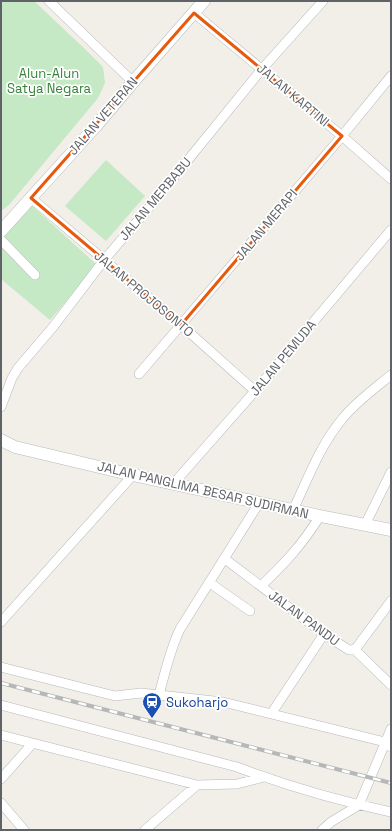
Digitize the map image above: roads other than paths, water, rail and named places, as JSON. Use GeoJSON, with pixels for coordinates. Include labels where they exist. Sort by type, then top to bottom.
{"type":"FeatureCollection","features":[{"type":"Feature","properties":{"kind":"main road","name":"JALAN VETERAN"},"geometry":{"type":"LineString","coordinates":[[1,231],[96,126],[204,1]]}},
{"type":"Feature","properties":{"kind":"main road","name":"JALAN PANGLIMA BESAR SUDIRMAN"},"geometry":{"type":"LineString","coordinates":[[1,440],[15,447],[133,475],[391,530]]}},
{"type":"Feature","properties":{"kind":"main road","name":"JALAN PANGLIMA BESAR SUDIRMAN"},"geometry":{"type":"LineString","coordinates":[[1,447],[15,447]]}},
{"type":"Feature","properties":{"kind":"street","name":"JALAN MERBABU"},"geometry":{"type":"LineString","coordinates":[[1,407],[12,378],[18,368],[53,327],[104,260],[262,69],[323,1]]}},
{"type":"Feature","properties":{"kind":"street"},"geometry":{"type":"LineString","coordinates":[[54,3],[133,82]]}},
{"type":"Feature","properties":{"kind":"street","name":"JALAN KARTINI"},"geometry":{"type":"LineString","coordinates":[[194,13],[342,136],[391,179]]}},
{"type":"Feature","properties":{"kind":"street","name":"JALAN MERAPI"},"geometry":{"type":"LineString","coordinates":[[139,374],[342,136],[391,76]]}},
{"type":"Feature","properties":{"kind":"street","name":"JALAN PROJOSONTO"},"geometry":{"type":"LineString","coordinates":[[31,198],[181,325],[255,391]]}},
{"type":"Feature","properties":{"kind":"street","name":"JALAN PEMUDA"},"geometry":{"type":"LineString","coordinates":[[174,483],[255,391],[391,230]]}},
{"type":"Feature","properties":{"kind":"street"},"geometry":{"type":"LineString","coordinates":[[1,240],[35,276]]}},
{"type":"Feature","properties":{"kind":"street"},"geometry":{"type":"LineString","coordinates":[[293,510],[315,462],[329,437],[343,418],[364,398],[391,376]]}},
{"type":"Feature","properties":{"kind":"street"},"geometry":{"type":"LineString","coordinates":[[365,525],[391,472]]}},
{"type":"Feature","properties":{"kind":"street"},"geometry":{"type":"LineString","coordinates":[[1,622],[133,475]]}},
{"type":"Feature","properties":{"kind":"street"},"geometry":{"type":"LineString","coordinates":[[160,695],[174,643],[180,629],[259,503]]}},
{"type":"Feature","properties":{"kind":"street"},"geometry":{"type":"LineString","coordinates":[[261,586],[298,548],[320,516]]}},
{"type":"Feature","properties":{"kind":"street","name":"JALAN PANDU"},"geometry":{"type":"LineString","coordinates":[[225,559],[324,634],[349,650],[357,647],[391,601]]}},
{"type":"Feature","properties":{"kind":"street"},"geometry":{"type":"LineString","coordinates":[[210,583],[250,611]]}},
{"type":"Feature","properties":{"kind":"street"},"geometry":{"type":"LineString","coordinates":[[271,714],[324,634]]}},
{"type":"Feature","properties":{"kind":"street"},"geometry":{"type":"LineString","coordinates":[[354,649],[391,684]]}},
{"type":"Feature","properties":{"kind":"street"},"geometry":{"type":"LineString","coordinates":[[1,667],[109,695],[119,696],[141,693],[223,702],[388,745]]}},
{"type":"Feature","properties":{"kind":"street"},"geometry":{"type":"LineString","coordinates":[[1,705],[237,767],[264,777],[359,805],[391,812]]}},
{"type":"Feature","properties":{"kind":"street"},"geometry":{"type":"LineString","coordinates":[[322,830],[331,822],[359,805],[388,745],[391,729]]}},
{"type":"Feature","properties":{"kind":"street"},"geometry":{"type":"LineString","coordinates":[[1,735],[196,786],[237,784],[264,777]]}},
{"type":"Feature","properties":{"kind":"street"},"geometry":{"type":"LineString","coordinates":[[1,779],[32,744]]}},
{"type":"Feature","properties":{"kind":"street"},"geometry":{"type":"LineString","coordinates":[[237,767],[242,772],[243,776],[237,784]]}},
{"type":"Feature","properties":{"kind":"street"},"geometry":{"type":"LineString","coordinates":[[145,830],[196,786]]}},
{"type":"Feature","properties":{"kind":"street"},"geometry":{"type":"LineString","coordinates":[[1,803],[24,830]]}},
{"type":"Feature","properties":{"kind":"railway"},"geometry":{"type":"LineString","coordinates":[[1,683],[391,783]]}},
{"type":"Feature","properties":{"kind":"place","name":"Sukoharjo"},"geometry":{"type":"Point","coordinates":[152,719]}},
{"type":"Feature","properties":{"kind":"park label","name":"Alun-Alun Satya Negara"},"geometry":{"type":"Point","coordinates":[49,80]}}]}
